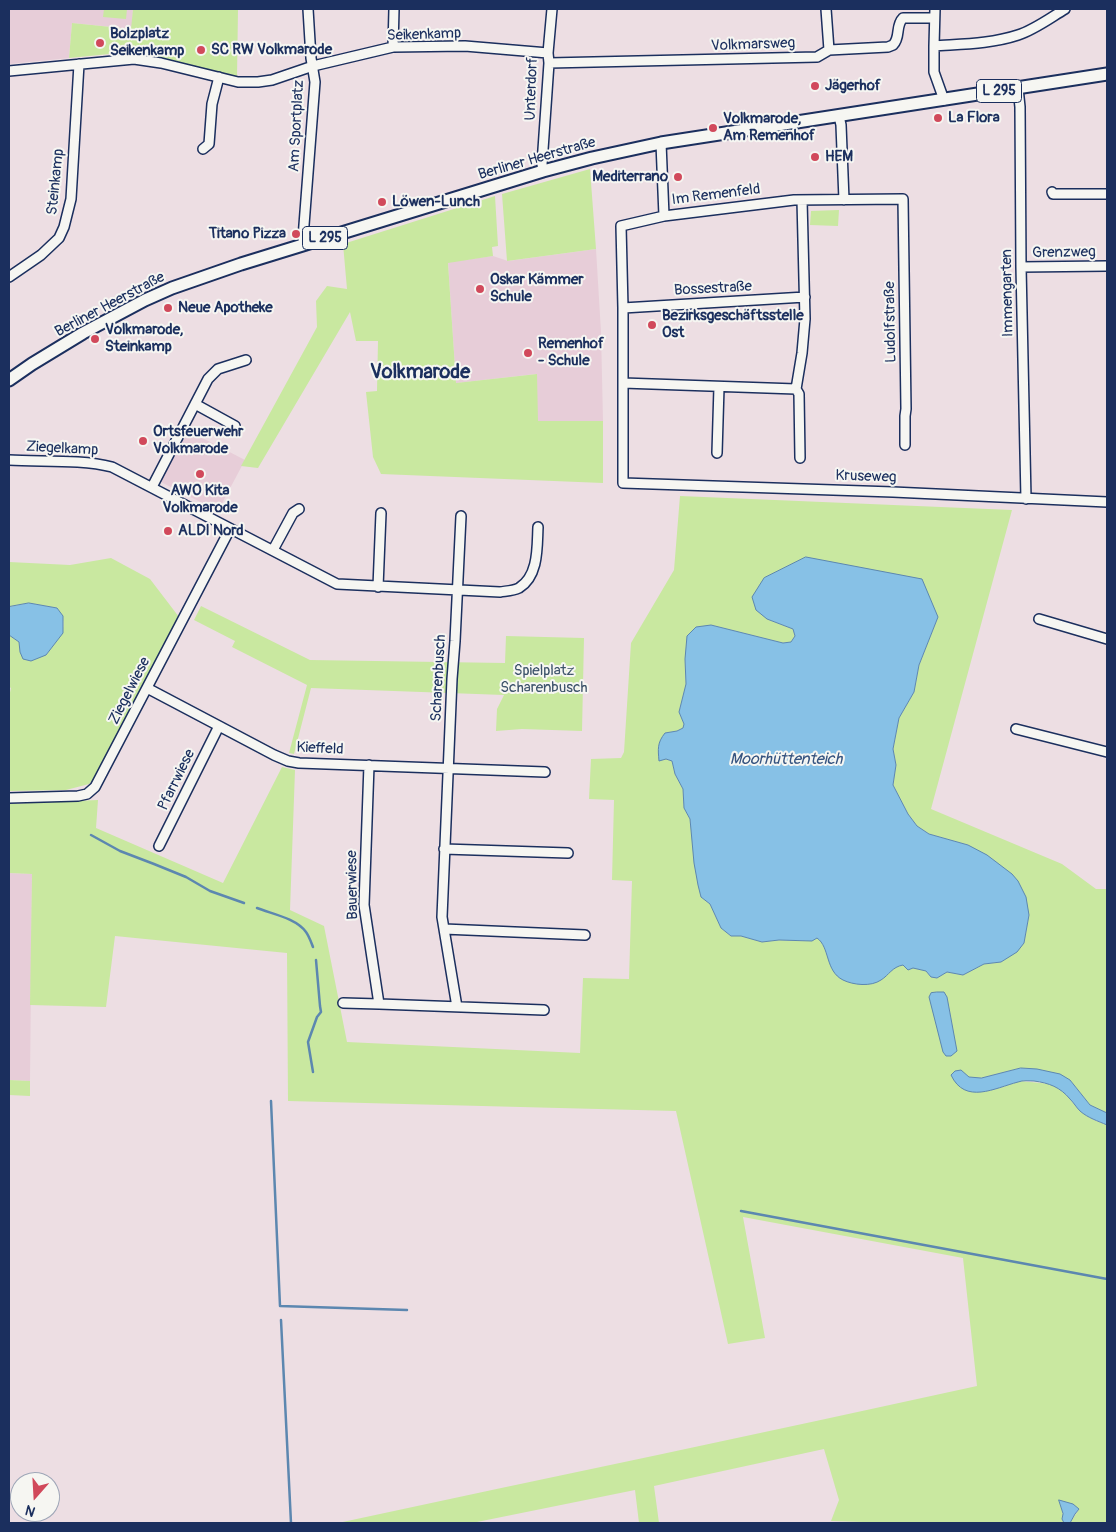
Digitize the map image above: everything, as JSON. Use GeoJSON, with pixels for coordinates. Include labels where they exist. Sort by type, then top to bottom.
{"type":"FeatureCollection","features":[{"type":"Feature","properties":{"kind":"main road","name":"Berliner Heerstraße"},"geometry":{"type":"LineString","coordinates":[[9,380],[83,333],[145,300],[194,280],[543,171],[661,143],[1107,74]]}},
{"type":"Feature","properties":{"kind":"street","name":"Am Sportplatz"},"geometry":{"type":"LineString","coordinates":[[304,245],[302,238],[315,82],[310,58],[308,9]]}},
{"type":"Feature","properties":{"kind":"street"},"geometry":{"type":"LineString","coordinates":[[393,48],[394,9]]}},
{"type":"Feature","properties":{"kind":"street","name":"Unterdorf"},"geometry":{"type":"LineString","coordinates":[[543,171],[548,53],[552,9]]}},
{"type":"Feature","properties":{"kind":"street"},"geometry":{"type":"LineString","coordinates":[[826,9],[829,50]]}},
{"type":"Feature","properties":{"kind":"street"},"geometry":{"type":"LineString","coordinates":[[934,46],[983,42],[1018,35],[1064,9]]}},
{"type":"Feature","properties":{"kind":"street"},"geometry":{"type":"LineString","coordinates":[[935,13],[934,72],[944,100]]}},
{"type":"Feature","properties":{"kind":"street","name":"Volkmarsweg"},"geometry":{"type":"LineString","coordinates":[[549,63],[817,57],[829,50],[888,47],[893,45],[898,38],[899,22],[903,18],[935,13]]}},
{"type":"Feature","properties":{"kind":"street","name":"Seikenkamp"},"geometry":{"type":"LineString","coordinates":[[9,71],[134,59],[162,63],[238,82],[258,82],[272,80],[312,66],[393,48],[465,46],[548,53]]}},
{"type":"Feature","properties":{"kind":"street","name":"Steinkamp"},"geometry":{"type":"LineString","coordinates":[[9,277],[47,250],[59,238],[64,227],[71,199],[79,64]]}},
{"type":"Feature","properties":{"kind":"street"},"geometry":{"type":"LineString","coordinates":[[203,149],[209,144],[212,104],[219,77]]}},
{"type":"Feature","properties":{"kind":"street","name":"Immengarten"},"geometry":{"type":"LineString","coordinates":[[1018,88],[1020,107],[1026,499]]}},
{"type":"Feature","properties":{"kind":"street"},"geometry":{"type":"LineString","coordinates":[[839,116],[844,200]]}},
{"type":"Feature","properties":{"kind":"street","name":"Im Remenfeld"},"geometry":{"type":"LineString","coordinates":[[661,143],[664,216],[794,200],[903,199]]}},
{"type":"Feature","properties":{"kind":"street"},"geometry":{"type":"LineString","coordinates":[[1052,192],[1053,194],[1107,194]]}},
{"type":"Feature","properties":{"kind":"street","name":"Ludolfstraße"},"geometry":{"type":"LineString","coordinates":[[903,199],[905,445]]}},
{"type":"Feature","properties":{"kind":"street"},"geometry":{"type":"LineString","coordinates":[[800,458],[799,394],[796,389],[805,319],[802,200]]}},
{"type":"Feature","properties":{"kind":"street"},"geometry":{"type":"LineString","coordinates":[[664,216],[621,226],[623,383],[796,389]]}},
{"type":"Feature","properties":{"kind":"street","name":"Grenzweg"},"geometry":{"type":"LineString","coordinates":[[1021,267],[1107,266]]}},
{"type":"Feature","properties":{"kind":"street","name":"Bossestraße"},"geometry":{"type":"LineString","coordinates":[[623,308],[805,297]]}},
{"type":"Feature","properties":{"kind":"street"},"geometry":{"type":"LineString","coordinates":[[152,487],[208,379],[215,371],[222,367],[246,360]]}},
{"type":"Feature","properties":{"kind":"street","name":"Kruseweg"},"geometry":{"type":"LineString","coordinates":[[623,383],[623,483],[894,492],[1107,502]]}},
{"type":"Feature","properties":{"kind":"street"},"geometry":{"type":"LineString","coordinates":[[717,453],[719,387]]}},
{"type":"Feature","properties":{"kind":"street"},"geometry":{"type":"LineString","coordinates":[[195,404],[235,426]]}},
{"type":"Feature","properties":{"kind":"street","name":"Ziegelkamp"},"geometry":{"type":"LineString","coordinates":[[9,460],[112,467],[337,584],[511,591],[519,588],[525,582],[534,566],[537,558],[538,527]]}},
{"type":"Feature","properties":{"kind":"street"},"geometry":{"type":"LineString","coordinates":[[273,550],[293,513],[299,509]]}},
{"type":"Feature","properties":{"kind":"street"},"geometry":{"type":"LineString","coordinates":[[378,586],[381,513]]}},
{"type":"Feature","properties":{"kind":"street"},"geometry":{"type":"LineString","coordinates":[[458,590],[461,516]]}},
{"type":"Feature","properties":{"kind":"street","name":"Ziegelwiese"},"geometry":{"type":"LineString","coordinates":[[9,798],[78,796],[92,791],[230,529]]}},
{"type":"Feature","properties":{"kind":"street","name":"Scharenbusch"},"geometry":{"type":"LineString","coordinates":[[457,1007],[442,917],[452,679],[458,590]]}},
{"type":"Feature","properties":{"kind":"street"},"geometry":{"type":"LineString","coordinates":[[1039,619],[1107,639]]}},
{"type":"Feature","properties":{"kind":"street","name":"Kieffeld"},"geometry":{"type":"LineString","coordinates":[[147,688],[288,761],[299,763],[448,768]]}},
{"type":"Feature","properties":{"kind":"street","name":"Pfarrwiese"},"geometry":{"type":"LineString","coordinates":[[159,846],[219,726]]}},
{"type":"Feature","properties":{"kind":"street"},"geometry":{"type":"LineString","coordinates":[[1016,728],[1107,752]]}},
{"type":"Feature","properties":{"kind":"street","name":"Bauerwiese"},"geometry":{"type":"LineString","coordinates":[[369,765],[364,905],[379,1004]]}},
{"type":"Feature","properties":{"kind":"street"},"geometry":{"type":"LineString","coordinates":[[448,768],[545,772]]}},
{"type":"Feature","properties":{"kind":"street"},"geometry":{"type":"LineString","coordinates":[[444,849],[568,853]]}},
{"type":"Feature","properties":{"kind":"street"},"geometry":{"type":"LineString","coordinates":[[444,929],[585,936]]}},
{"type":"Feature","properties":{"kind":"street"},"geometry":{"type":"LineString","coordinates":[[343,1003],[544,1010]]}},
{"type":"Feature","properties":{"kind":"shaded area"},"geometry":{"type":"Polygon","coordinates":[[[9,9],[133,9],[132,29],[72,23],[69,58],[9,64],[9,9]]]}},
{"type":"Feature","properties":{"kind":"shaded area","name":"Remenhof - Schule"},"geometry":{"type":"Polygon","coordinates":[[[596,249],[601,332],[603,421],[537,421],[536,374],[456,383],[448,262],[493,256],[508,261],[596,249]]]}},
{"type":"Feature","properties":{"kind":"shaded area","name":"AWO Kita Volkmarode"},"geometry":{"type":"Polygon","coordinates":[[[185,429],[245,460],[218,511],[159,481],[185,429]]]}},
{"type":"Feature","properties":{"kind":"shaded area"},"geometry":{"type":"Polygon","coordinates":[[[9,873],[32,874],[30,1081],[9,1080],[9,873]]]}},
{"type":"Feature","properties":{"kind":"green space"},"geometry":{"type":"Polygon","coordinates":[[[104,9],[127,9],[126,19],[103,17],[104,9]]]}},
{"type":"Feature","properties":{"kind":"green space","name":"SC RW Volkmarode"},"geometry":{"type":"Polygon","coordinates":[[[133,9],[238,9],[237,78],[164,59],[133,56],[130,52],[69,58],[72,23],[131,29],[133,9]]]}},
{"type":"Feature","properties":{"kind":"green space"},"geometry":{"type":"Polygon","coordinates":[[[590,169],[596,249],[507,261],[502,194],[590,169]]]}},
{"type":"Feature","properties":{"kind":"green space"},"geometry":{"type":"Polygon","coordinates":[[[495,196],[498,246],[492,247],[493,256],[448,263],[456,383],[537,374],[538,421],[603,421],[603,483],[381,474],[373,457],[366,392],[377,391],[378,341],[356,341],[350,312],[258,468],[241,466],[317,327],[316,301],[327,286],[347,289],[343,244],[495,196]]]}},
{"type":"Feature","properties":{"kind":"green space"},"geometry":{"type":"Polygon","coordinates":[[[839,210],[838,226],[810,225],[811,211],[839,210]]]}},
{"type":"Feature","properties":{"kind":"green space"},"geometry":{"type":"Polygon","coordinates":[[[680,496],[1012,510],[931,809],[1062,864],[1096,889],[1107,889],[1107,1113],[1090,1105],[1070,1080],[1044,1071],[1021,1068],[981,1078],[969,1077],[966,1074],[978,1092],[996,1089],[1020,1081],[1051,1084],[1064,1092],[1079,1110],[1094,1120],[1107,1125],[1107,1523],[1070,1523],[1079,1509],[1060,1501],[1064,1523],[831,1521],[839,1500],[824,1449],[654,1486],[659,1523],[639,1523],[635,1490],[472,1523],[338,1523],[977,1386],[963,1258],[743,1217],[765,1338],[728,1344],[676,1111],[288,1101],[287,953],[115,936],[106,1007],[30,1005],[32,874],[9,873],[9,804],[98,800],[96,828],[223,883],[282,767],[295,770],[290,910],[324,926],[347,1042],[580,1053],[583,978],[629,979],[632,881],[612,880],[614,800],[589,799],[591,759],[621,758],[624,752],[631,643],[674,570],[680,496]],[[938,617],[767,619],[793,629],[795,636],[791,642],[783,643],[711,625],[685,659],[686,684],[679,712],[684,724],[683,728],[677,731],[665,733],[666,759],[672,761],[675,774],[683,789],[684,808],[690,819],[701,897],[710,904],[721,928],[731,936],[741,936],[762,942],[779,940],[802,941],[817,938],[822,941],[832,969],[853,983],[869,984],[881,980],[896,966],[903,965],[926,971],[931,977],[937,978],[947,972],[963,975],[984,964],[1001,962],[1024,943],[1029,915],[968,845],[929,834],[917,826],[908,814],[893,785],[896,765],[893,749],[899,718],[914,692],[919,665],[938,617]],[[947,997],[943,1052],[952,1025],[947,997]]]}},
{"type":"Feature","properties":{"kind":"green space"},"geometry":{"type":"Polygon","coordinates":[[[111,558],[150,579],[179,617],[98,775],[89,784],[66,790],[9,791],[9,697],[11,688],[9,687],[9,635],[19,642],[20,652],[46,655],[62,633],[63,621],[57,608],[29,603],[9,607],[9,562],[70,565],[111,558]]]}},
{"type":"Feature","properties":{"kind":"green space","name":"Spielplatz Scharenbusch"},"geometry":{"type":"Polygon","coordinates":[[[201,606],[310,660],[505,663],[506,636],[584,638],[582,731],[522,729],[496,731],[497,709],[504,695],[311,688],[294,754],[289,753],[307,685],[232,647],[235,641],[194,620],[201,606]]]}},
{"type":"Feature","properties":{"kind":"green space"},"geometry":{"type":"Polygon","coordinates":[[[9,1080],[30,1081],[30,1096],[9,1095],[9,1080]]]}},
{"type":"Feature","properties":{"kind":"water","name":"Moorhüttenteich"},"geometry":{"type":"Polygon","coordinates":[[[806,557],[922,579],[938,617],[919,665],[914,692],[899,718],[893,749],[896,765],[893,785],[908,814],[917,826],[929,834],[968,845],[987,855],[1012,874],[1018,881],[1026,897],[1029,915],[1024,943],[1017,952],[1001,962],[984,964],[963,975],[947,972],[937,978],[931,977],[926,971],[913,968],[908,970],[903,965],[896,967],[884,978],[872,984],[852,983],[843,980],[833,971],[824,947],[817,938],[812,941],[779,940],[762,942],[741,936],[731,936],[721,928],[710,904],[701,897],[694,863],[690,819],[684,808],[683,789],[675,774],[672,761],[666,759],[659,761],[658,753],[659,743],[665,733],[677,731],[683,728],[684,724],[679,712],[686,684],[685,659],[687,636],[696,627],[711,625],[783,643],[791,642],[795,636],[793,629],[767,619],[756,610],[752,597],[764,578],[806,557]]]}},
{"type":"Feature","properties":{"kind":"water"},"geometry":{"type":"Polygon","coordinates":[[[29,603],[57,608],[63,616],[63,633],[46,655],[31,661],[23,659],[19,642],[9,635],[9,607],[29,603]]]}},
{"type":"Feature","properties":{"kind":"water"},"geometry":{"type":"Polygon","coordinates":[[[944,992],[947,997],[957,1051],[951,1056],[946,1056],[943,1052],[929,997],[931,993],[944,992]]]}},
{"type":"Feature","properties":{"kind":"water"},"geometry":{"type":"Polygon","coordinates":[[[1021,1068],[1060,1074],[1070,1080],[1090,1105],[1107,1113],[1107,1125],[1080,1111],[1062,1091],[1049,1084],[1022,1081],[981,1092],[972,1092],[964,1090],[951,1075],[955,1071],[961,1070],[969,1077],[981,1078],[1021,1068]]]}},
{"type":"Feature","properties":{"kind":"water"},"geometry":{"type":"Polygon","coordinates":[[[1059,1500],[1073,1504],[1079,1509],[1070,1523],[1064,1523],[1062,1519],[1063,1514],[1059,1500]]]}},
{"type":"Feature","properties":{"kind":"waterway"},"geometry":{"type":"LineString","coordinates":[[91,835],[120,851],[186,877],[210,891],[244,903]]}},
{"type":"Feature","properties":{"kind":"waterway"},"geometry":{"type":"LineString","coordinates":[[257,908],[283,917],[302,927],[313,947]]}},
{"type":"Feature","properties":{"kind":"waterway"},"geometry":{"type":"LineString","coordinates":[[313,1072],[308,1042],[317,1017],[321,1012],[316,960]]}},
{"type":"Feature","properties":{"kind":"waterway"},"geometry":{"type":"LineString","coordinates":[[271,1101],[280,1306],[407,1310]]}},
{"type":"Feature","properties":{"kind":"waterway"},"geometry":{"type":"LineString","coordinates":[[741,1211],[1107,1279]]}},
{"type":"Feature","properties":{"kind":"waterway"},"geometry":{"type":"LineString","coordinates":[[281,1320],[291,1523]]}},
{"type":"Feature","properties":{"kind":"place","name":"Bolzplatz Seikenkamp"},"geometry":{"type":"Point","coordinates":[100,43]}},
{"type":"Feature","properties":{"kind":"place","name":"SC RW Volkmarode"},"geometry":{"type":"Point","coordinates":[201,50]}},
{"type":"Feature","properties":{"kind":"place","name":"Jägerhof"},"geometry":{"type":"Point","coordinates":[815,86]}},
{"type":"Feature","properties":{"kind":"place","name":"La Flora"},"geometry":{"type":"Point","coordinates":[938,118]}},
{"type":"Feature","properties":{"kind":"place","name":"Volkmarode, Am Remenhof"},"geometry":{"type":"Point","coordinates":[713,128]}},
{"type":"Feature","properties":{"kind":"place","name":"HEM"},"geometry":{"type":"Point","coordinates":[815,157]}},
{"type":"Feature","properties":{"kind":"place","name":"Mediterrano"},"geometry":{"type":"Point","coordinates":[678,177]}},
{"type":"Feature","properties":{"kind":"place","name":"Löwen-Lunch"},"geometry":{"type":"Point","coordinates":[382,202]}},
{"type":"Feature","properties":{"kind":"place","name":"Titano Pizza"},"geometry":{"type":"Point","coordinates":[296,234]}},
{"type":"Feature","properties":{"kind":"place","name":"Oskar Kämmer Schule"},"geometry":{"type":"Point","coordinates":[480,289]}},
{"type":"Feature","properties":{"kind":"place","name":"Neue Apotheke"},"geometry":{"type":"Point","coordinates":[168,308]}},
{"type":"Feature","properties":{"kind":"place","name":"Bezirksgeschäftsstelle Ost"},"geometry":{"type":"Point","coordinates":[652,325]}},
{"type":"Feature","properties":{"kind":"place","name":"Volkmarode, Steinkamp"},"geometry":{"type":"Point","coordinates":[95,339]}},
{"type":"Feature","properties":{"kind":"place","name":"Remenhof - Schule"},"geometry":{"type":"Point","coordinates":[528,353]}},
{"type":"Feature","properties":{"kind":"place","name":"Ortsfeuerwehr Volkmarode"},"geometry":{"type":"Point","coordinates":[143,441]}},
{"type":"Feature","properties":{"kind":"place","name":"AWO Kita Volkmarode"},"geometry":{"type":"Point","coordinates":[200,474]}},
{"type":"Feature","properties":{"kind":"place","name":"ALDI Nord"},"geometry":{"type":"Point","coordinates":[168,531]}},
{"type":"Feature","properties":{"kind":"district","name":"Volkmarode"},"geometry":{"type":"Point","coordinates":[420,373]}}]}
